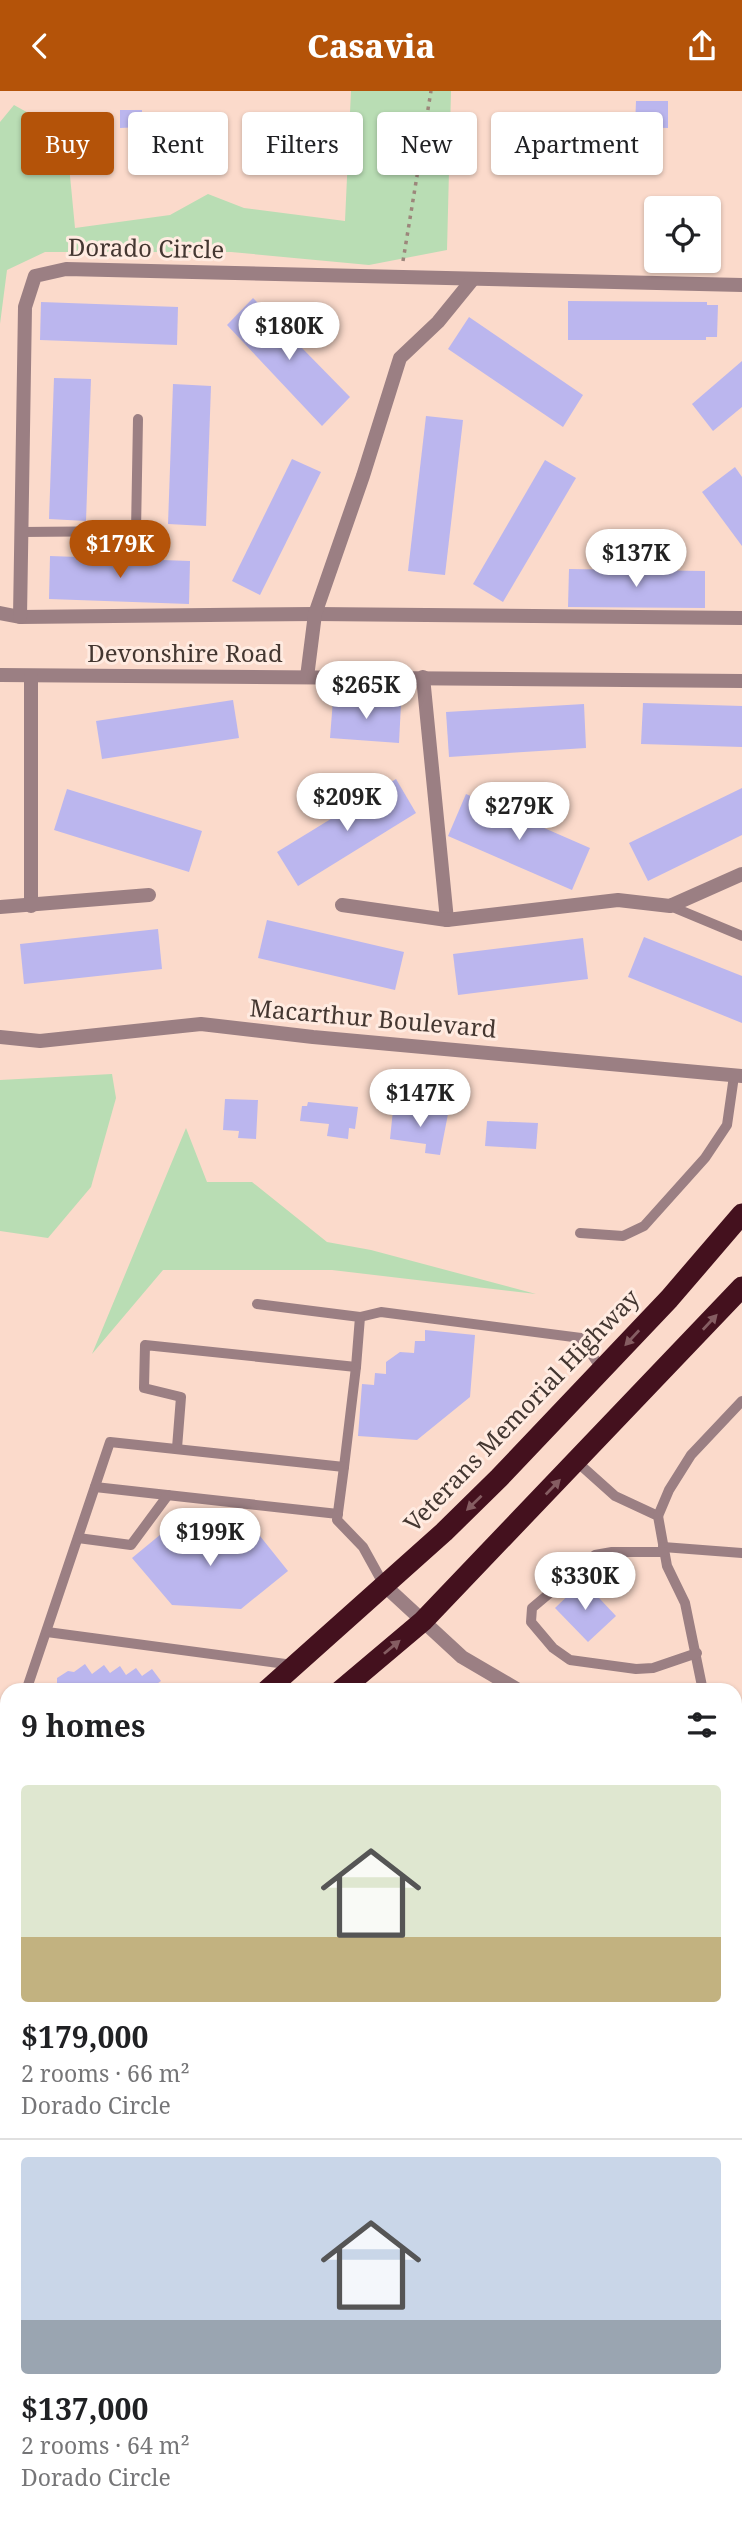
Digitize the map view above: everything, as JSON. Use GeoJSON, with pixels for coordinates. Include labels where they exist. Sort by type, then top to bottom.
{"type":"FeatureCollection","features":[{"type":"Feature","properties":{"kind":"highway","name":"Veterans Memorial Highway"},"geometry":{"type":"LineString","coordinates":[[275,1683],[444,1532],[499,1478],[669,1299],[742,1214]]}},
{"type":"Feature","properties":{"kind":"highway"},"geometry":{"type":"LineString","coordinates":[[349,1683],[423,1621],[740,1291]]}},
{"type":"Feature","properties":{"kind":"street","name":"Dorado Circle"},"geometry":{"type":"LineString","coordinates":[[20,617],[25,307],[35,276],[66,269],[742,285]]}},
{"type":"Feature","properties":{"kind":"street"},"geometry":{"type":"LineString","coordinates":[[307,677],[315,614],[400,358],[438,322],[473,279]]}},
{"type":"Feature","properties":{"kind":"street"},"geometry":{"type":"LineString","coordinates":[[0,613],[20,617],[315,614],[742,618]]}},
{"type":"Feature","properties":{"kind":"street","name":"Devonshire Road"},"geometry":{"type":"LineString","coordinates":[[0,675],[742,681]]}},
{"type":"Feature","properties":{"kind":"street"},"geometry":{"type":"LineString","coordinates":[[31,676],[31,906]]}},
{"type":"Feature","properties":{"kind":"street"},"geometry":{"type":"LineString","coordinates":[[423,677],[447,920]]}},
{"type":"Feature","properties":{"kind":"street"},"geometry":{"type":"LineString","coordinates":[[342,905],[447,920],[618,900],[670,906],[742,874]]}},
{"type":"Feature","properties":{"kind":"street"},"geometry":{"type":"LineString","coordinates":[[0,907],[149,895]]}},
{"type":"Feature","properties":{"kind":"street","name":"Macarthur Boulevard"},"geometry":{"type":"LineString","coordinates":[[0,1037],[40,1041],[201,1024],[313,1037],[738,1076]]}},
{"type":"Feature","properties":{"kind":"street"},"geometry":{"type":"LineString","coordinates":[[384,1585],[462,1657],[506,1683]]}},
{"type":"Feature","properties":{"kind":"lane"},"geometry":{"type":"LineString","coordinates":[[22,532],[136,531],[138,419]]}},
{"type":"Feature","properties":{"kind":"lane"},"geometry":{"type":"LineString","coordinates":[[670,906],[742,936]]}},
{"type":"Feature","properties":{"kind":"lane"},"geometry":{"type":"LineString","coordinates":[[580,1233],[623,1236],[644,1226],[705,1158],[727,1125],[738,1076]]}},
{"type":"Feature","properties":{"kind":"lane"},"geometry":{"type":"LineString","coordinates":[[257,1304],[360,1317],[381,1312],[581,1338],[601,1370]]}},
{"type":"Feature","properties":{"kind":"lane"},"geometry":{"type":"LineString","coordinates":[[360,1317],[337,1520],[363,1547],[384,1585]]}},
{"type":"Feature","properties":{"kind":"lane"},"geometry":{"type":"LineString","coordinates":[[177,1448],[181,1397],[144,1388],[145,1345],[356,1367]]}},
{"type":"Feature","properties":{"kind":"lane"},"geometry":{"type":"LineString","coordinates":[[702,1683],[685,1603],[667,1566],[658,1516],[669,1490],[691,1455],[742,1401]]}},
{"type":"Feature","properties":{"kind":"lane"},"geometry":{"type":"LineString","coordinates":[[29,1683],[110,1441],[344,1467]]}},
{"type":"Feature","properties":{"kind":"lane"},"geometry":{"type":"LineString","coordinates":[[577,1462],[615,1496],[658,1516]]}},
{"type":"Feature","properties":{"kind":"lane"},"geometry":{"type":"LineString","coordinates":[[95,1487],[338,1514]]}},
{"type":"Feature","properties":{"kind":"lane"},"geometry":{"type":"LineString","coordinates":[[78,1538],[131,1545],[168,1496]]}},
{"type":"Feature","properties":{"kind":"lane"},"geometry":{"type":"LineString","coordinates":[[697,1653],[653,1668],[636,1669],[570,1660],[553,1648],[530,1622],[532,1608],[595,1555],[664,1549],[742,1553]]}},
{"type":"Feature","properties":{"kind":"lane"},"geometry":{"type":"LineString","coordinates":[[47,1632],[294,1665]]}},
{"type":"Feature","properties":{"kind":"path"},"geometry":{"type":"LineString","coordinates":[[400,277],[431,91]]}},
{"type":"Feature","properties":{"kind":"green space"},"geometry":{"type":"Polygon","coordinates":[[[351,91],[451,91],[450,112],[377,112],[377,175],[449,175],[447,250],[369,265],[231,252],[45,252],[7,270],[0,324],[0,122],[14,105],[27,112],[21,112],[21,175],[70,175],[75,228],[170,215],[208,194],[244,208],[345,221],[347,175],[363,175],[363,112],[350,112],[351,91]]]}},
{"type":"Feature","properties":{"kind":"green space"},"geometry":{"type":"Polygon","coordinates":[[[112,1074],[116,1098],[91,1187],[48,1238],[0,1231],[0,1080],[112,1074]]]}},
{"type":"Feature","properties":{"kind":"green space"},"geometry":{"type":"Polygon","coordinates":[[[186,1128],[207,1182],[252,1182],[327,1242],[371,1250],[536,1294],[332,1270],[163,1270],[92,1354],[186,1128]]]}},
{"type":"Feature","properties":{"kind":"building"},"geometry":{"type":"Polygon","coordinates":[[[636,101],[668,101],[668,128],[663,128],[663,112],[636,112],[636,101]]]}},
{"type":"Feature","properties":{"kind":"building"},"geometry":{"type":"Polygon","coordinates":[[[120,110],[142,110],[128,112],[128,128],[120,128],[120,110]]]}},
{"type":"Feature","properties":{"kind":"building"},"geometry":{"type":"Polygon","coordinates":[[[253,298],[350,397],[322,426],[227,325],[253,298]]]}},
{"type":"Feature","properties":{"kind":"building"},"geometry":{"type":"Polygon","coordinates":[[[568,301],[707,302],[707,305],[718,305],[717,337],[706,337],[706,340],[568,340],[568,301]]]}},
{"type":"Feature","properties":{"kind":"building"},"geometry":{"type":"Polygon","coordinates":[[[41,302],[178,307],[177,345],[40,340],[41,302]]]}},
{"type":"Feature","properties":{"kind":"building"},"geometry":{"type":"Polygon","coordinates":[[[469,317],[583,395],[563,427],[448,349],[469,317]]]}},
{"type":"Feature","properties":{"kind":"building"},"geometry":{"type":"Polygon","coordinates":[[[742,361],[742,407],[713,431],[692,404],[742,361]]]}},
{"type":"Feature","properties":{"kind":"building"},"geometry":{"type":"Polygon","coordinates":[[[54,378],[91,379],[86,521],[49,519],[54,378]]]}},
{"type":"Feature","properties":{"kind":"building"},"geometry":{"type":"Polygon","coordinates":[[[173,384],[211,386],[206,526],[168,524],[173,384]]]}},
{"type":"Feature","properties":{"kind":"building"},"geometry":{"type":"Polygon","coordinates":[[[426,416],[463,420],[445,575],[408,571],[426,416]]]}},
{"type":"Feature","properties":{"kind":"building"},"geometry":{"type":"Polygon","coordinates":[[[292,459],[321,472],[260,595],[232,581],[292,459]]]}},
{"type":"Feature","properties":{"kind":"building"},"geometry":{"type":"Polygon","coordinates":[[[545,460],[576,478],[503,602],[473,584],[545,460]]]}},
{"type":"Feature","properties":{"kind":"building"},"geometry":{"type":"Polygon","coordinates":[[[735,467],[742,477],[742,546],[702,492],[735,467]]]}},
{"type":"Feature","properties":{"kind":"building"},"geometry":{"type":"Polygon","coordinates":[[[50,556],[190,561],[189,604],[49,599],[50,556]]]}},
{"type":"Feature","properties":{"kind":"building"},"geometry":{"type":"Polygon","coordinates":[[[569,569],[705,571],[705,608],[568,607],[569,569]]]}},
{"type":"Feature","properties":{"kind":"building"},"geometry":{"type":"Polygon","coordinates":[[[233,700],[239,738],[102,759],[96,721],[233,700]]]}},
{"type":"Feature","properties":{"kind":"building"},"geometry":{"type":"Polygon","coordinates":[[[333,700],[401,704],[399,743],[330,738],[333,700]]]}},
{"type":"Feature","properties":{"kind":"building"},"geometry":{"type":"Polygon","coordinates":[[[643,703],[742,706],[742,747],[641,744],[643,703]]]}},
{"type":"Feature","properties":{"kind":"building"},"geometry":{"type":"Polygon","coordinates":[[[584,704],[586,748],[449,757],[446,712],[584,704]]]}},
{"type":"Feature","properties":{"kind":"building"},"geometry":{"type":"Polygon","coordinates":[[[396,779],[416,813],[298,886],[277,852],[396,779]]]}},
{"type":"Feature","properties":{"kind":"building"},"geometry":{"type":"Polygon","coordinates":[[[742,788],[742,835],[648,881],[629,843],[742,788]]]}},
{"type":"Feature","properties":{"kind":"building"},"geometry":{"type":"Polygon","coordinates":[[[67,789],[202,831],[189,872],[54,830],[67,789]]]}},
{"type":"Feature","properties":{"kind":"building"},"geometry":{"type":"Polygon","coordinates":[[[466,794],[590,848],[572,890],[448,836],[466,794]]]}},
{"type":"Feature","properties":{"kind":"building"},"geometry":{"type":"Polygon","coordinates":[[[267,920],[404,952],[395,990],[258,958],[267,920]]]}},
{"type":"Feature","properties":{"kind":"building"},"geometry":{"type":"Polygon","coordinates":[[[158,929],[162,969],[24,984],[20,944],[158,929]]]}},
{"type":"Feature","properties":{"kind":"building"},"geometry":{"type":"Polygon","coordinates":[[[644,937],[742,976],[742,1023],[628,977],[644,937]]]}},
{"type":"Feature","properties":{"kind":"building"},"geometry":{"type":"Polygon","coordinates":[[[583,938],[588,979],[458,995],[453,954],[583,938]]]}},
{"type":"Feature","properties":{"kind":"building"},"geometry":{"type":"Polygon","coordinates":[[[225,1099],[258,1100],[256,1139],[238,1138],[239,1131],[223,1130],[225,1099]]]}},
{"type":"Feature","properties":{"kind":"building"},"geometry":{"type":"Polygon","coordinates":[[[308,1102],[358,1107],[355,1129],[349,1128],[348,1139],[327,1136],[329,1124],[300,1121],[302,1106],[307,1106],[308,1102]]]}},
{"type":"Feature","properties":{"kind":"building"},"geometry":{"type":"Polygon","coordinates":[[[393,1110],[448,1114],[440,1155],[425,1153],[426,1144],[390,1139],[393,1110]]]}},
{"type":"Feature","properties":{"kind":"building"},"geometry":{"type":"Polygon","coordinates":[[[487,1121],[538,1123],[536,1149],[485,1146],[487,1121]]]}},
{"type":"Feature","properties":{"kind":"building"},"geometry":{"type":"Polygon","coordinates":[[[425,1330],[475,1335],[470,1397],[417,1440],[358,1436],[362,1384],[374,1385],[375,1373],[386,1374],[386,1362],[400,1352],[414,1353],[415,1341],[425,1341],[425,1330]]]}},
{"type":"Feature","properties":{"kind":"building"},"geometry":{"type":"Polygon","coordinates":[[[172,1525],[180,1533],[188,1526],[197,1536],[203,1529],[222,1530],[230,1539],[241,1531],[247,1539],[256,1531],[288,1571],[241,1609],[172,1605],[132,1558],[172,1525]]]}},
{"type":"Feature","properties":{"kind":"building"},"geometry":{"type":"Polygon","coordinates":[[[583,1581],[616,1616],[588,1642],[555,1608],[583,1581]]]}},
{"type":"Feature","properties":{"kind":"building"},"geometry":{"type":"Polygon","coordinates":[[[85,1664],[92,1674],[104,1665],[110,1673],[120,1666],[126,1675],[136,1668],[142,1676],[152,1669],[161,1681],[57,1683],[57,1678],[68,1671],[74,1672],[85,1664]]]}}]}
